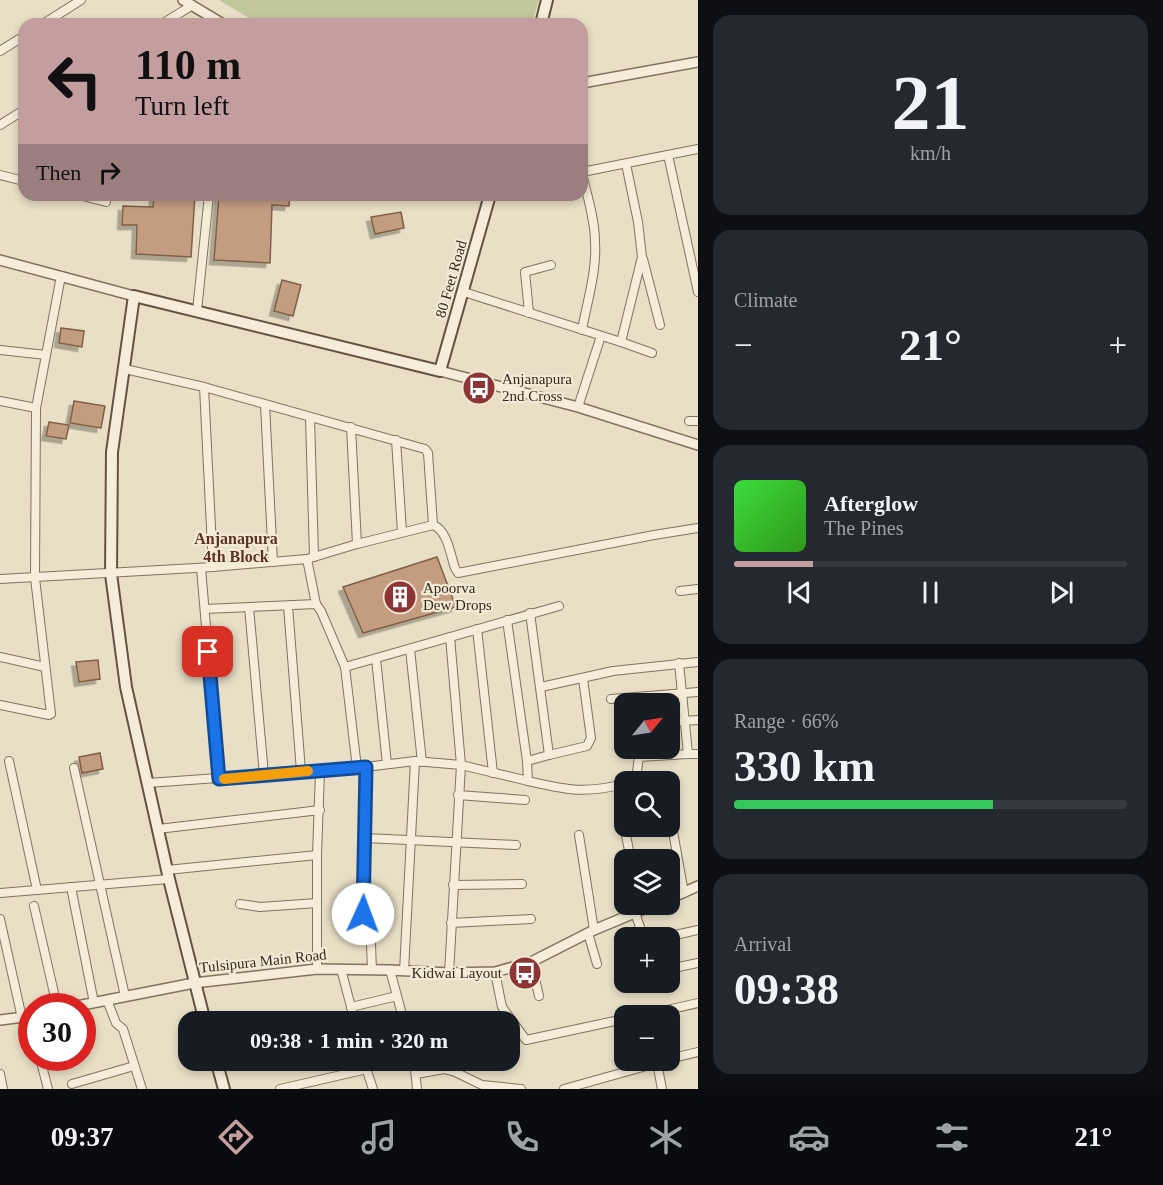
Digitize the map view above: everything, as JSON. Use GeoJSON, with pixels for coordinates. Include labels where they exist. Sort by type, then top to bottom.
{"type":"FeatureCollection","features":[{"type":"Feature","properties":{"kind":"main road"},"geometry":{"type":"LineString","coordinates":[[543,18],[548,0]]}},
{"type":"Feature","properties":{"kind":"main road","name":"80 Feet Road"},"geometry":{"type":"LineString","coordinates":[[440,371],[488,201]]}},
{"type":"Feature","properties":{"kind":"main road"},"geometry":{"type":"LineString","coordinates":[[202,1011],[168,875],[126,687],[111,574],[112,452],[134,296],[440,371]]}},
{"type":"Feature","properties":{"kind":"main road"},"geometry":{"type":"LineString","coordinates":[[219,1071],[224,1089]]}},
{"type":"Feature","properties":{"kind":"street"},"geometry":{"type":"LineString","coordinates":[[52,18],[81,0]]}},
{"type":"Feature","properties":{"kind":"street"},"geometry":{"type":"LineString","coordinates":[[183,0],[212,18]]}},
{"type":"Feature","properties":{"kind":"street"},"geometry":{"type":"LineString","coordinates":[[172,18],[191,6]]}},
{"type":"Feature","properties":{"kind":"street"},"geometry":{"type":"LineString","coordinates":[[0,51],[18,40]]}},
{"type":"Feature","properties":{"kind":"street"},"geometry":{"type":"LineString","coordinates":[[588,82],[698,62]]}},
{"type":"Feature","properties":{"kind":"street"},"geometry":{"type":"LineString","coordinates":[[0,125],[18,114]]}},
{"type":"Feature","properties":{"kind":"street"},"geometry":{"type":"LineString","coordinates":[[588,172],[698,149]]}},
{"type":"Feature","properties":{"kind":"street"},"geometry":{"type":"LineString","coordinates":[[668,155],[698,292]]}},
{"type":"Feature","properties":{"kind":"street"},"geometry":{"type":"LineString","coordinates":[[626,164],[638,222],[642,257],[660,325]]}},
{"type":"Feature","properties":{"kind":"street"},"geometry":{"type":"LineString","coordinates":[[0,175],[18,180]]}},
{"type":"Feature","properties":{"kind":"street"},"geometry":{"type":"LineString","coordinates":[[582,330],[596,245],[588,199]]}},
{"type":"Feature","properties":{"kind":"street"},"geometry":{"type":"LineString","coordinates":[[197,311],[208,201]]}},
{"type":"Feature","properties":{"kind":"street"},"geometry":{"type":"LineString","coordinates":[[621,342],[642,257]]}},
{"type":"Feature","properties":{"kind":"street"},"geometry":{"type":"LineString","coordinates":[[0,260],[134,296]]}},
{"type":"Feature","properties":{"kind":"street"},"geometry":{"type":"LineString","coordinates":[[530,313],[525,272],[551,265]]}},
{"type":"Feature","properties":{"kind":"street"},"geometry":{"type":"LineString","coordinates":[[0,705],[50,715],[35,578],[36,408],[61,276]]}},
{"type":"Feature","properties":{"kind":"street"},"geometry":{"type":"LineString","coordinates":[[464,292],[652,353]]}},
{"type":"Feature","properties":{"kind":"street"},"geometry":{"type":"LineString","coordinates":[[578,407],[601,336]]}},
{"type":"Feature","properties":{"kind":"street"},"geometry":{"type":"LineString","coordinates":[[0,350],[46,355]]}},
{"type":"Feature","properties":{"kind":"street"},"geometry":{"type":"LineString","coordinates":[[125,369],[204,387],[424,449],[428,453],[433,525]]}},
{"type":"Feature","properties":{"kind":"street"},"geometry":{"type":"LineString","coordinates":[[440,371],[578,407],[698,445]]}},
{"type":"Feature","properties":{"kind":"street"},"geometry":{"type":"LineString","coordinates":[[204,387],[213,567]]}},
{"type":"Feature","properties":{"kind":"street"},"geometry":{"type":"LineString","coordinates":[[0,401],[36,408]]}},
{"type":"Feature","properties":{"kind":"street"},"geometry":{"type":"LineString","coordinates":[[265,405],[273,562]]}},
{"type":"Feature","properties":{"kind":"street"},"geometry":{"type":"LineString","coordinates":[[310,417],[311,558],[316,604],[345,667],[357,768]]}},
{"type":"Feature","properties":{"kind":"street"},"geometry":{"type":"LineString","coordinates":[[689,421],[698,421]]}},
{"type":"Feature","properties":{"kind":"street"},"geometry":{"type":"LineString","coordinates":[[351,427],[357,544]]}},
{"type":"Feature","properties":{"kind":"street"},"geometry":{"type":"LineString","coordinates":[[396,440],[402,532]]}},
{"type":"Feature","properties":{"kind":"street"},"geometry":{"type":"LineString","coordinates":[[0,579],[201,568],[311,558],[433,525],[443,533],[458,573],[698,528]]}},
{"type":"Feature","properties":{"kind":"street"},"geometry":{"type":"LineString","coordinates":[[201,568],[219,779]]}},
{"type":"Feature","properties":{"kind":"street"},"geometry":{"type":"LineString","coordinates":[[680,591],[698,589]]}},
{"type":"Feature","properties":{"kind":"street"},"geometry":{"type":"LineString","coordinates":[[205,609],[316,604]]}},
{"type":"Feature","properties":{"kind":"street"},"geometry":{"type":"LineString","coordinates":[[288,606],[302,771]]}},
{"type":"Feature","properties":{"kind":"street"},"geometry":{"type":"LineString","coordinates":[[345,667],[559,606]]}},
{"type":"Feature","properties":{"kind":"street"},"geometry":{"type":"LineString","coordinates":[[249,607],[264,775]]}},
{"type":"Feature","properties":{"kind":"street"},"geometry":{"type":"LineString","coordinates":[[530,613],[549,755]]}},
{"type":"Feature","properties":{"kind":"street"},"geometry":{"type":"LineString","coordinates":[[507,620],[528,781]]}},
{"type":"Feature","properties":{"kind":"street"},"geometry":{"type":"LineString","coordinates":[[477,629],[493,773]]}},
{"type":"Feature","properties":{"kind":"street"},"geometry":{"type":"LineString","coordinates":[[449,973],[460,765],[450,637]]}},
{"type":"Feature","properties":{"kind":"street"},"geometry":{"type":"LineString","coordinates":[[404,971],[410,839],[418,762],[410,650]]}},
{"type":"Feature","properties":{"kind":"street"},"geometry":{"type":"LineString","coordinates":[[0,657],[45,667]]}},
{"type":"Feature","properties":{"kind":"street"},"geometry":{"type":"LineString","coordinates":[[376,659],[387,764]]}},
{"type":"Feature","properties":{"kind":"street"},"geometry":{"type":"LineString","coordinates":[[541,687],[613,671],[698,662]]}},
{"type":"Feature","properties":{"kind":"street"},"geometry":{"type":"LineString","coordinates":[[679,663],[688,754]]}},
{"type":"Feature","properties":{"kind":"street"},"geometry":{"type":"LineString","coordinates":[[527,761],[590,743],[583,679]]}},
{"type":"Feature","properties":{"kind":"street"},"geometry":{"type":"LineString","coordinates":[[611,699],[698,692]]}},
{"type":"Feature","properties":{"kind":"street"},"geometry":{"type":"LineString","coordinates":[[680,721],[698,720]]}},
{"type":"Feature","properties":{"kind":"street"},"geometry":{"type":"LineString","coordinates":[[637,771],[639,757],[698,754]]}},
{"type":"Feature","properties":{"kind":"street"},"geometry":{"type":"LineString","coordinates":[[9,761],[37,890]]}},
{"type":"Feature","properties":{"kind":"street"},"geometry":{"type":"LineString","coordinates":[[148,783],[418,762],[460,765],[570,791],[600,790],[614,786]]}},
{"type":"Feature","properties":{"kind":"street"},"geometry":{"type":"LineString","coordinates":[[366,767],[363,914],[371,945],[372,970]]}},
{"type":"Feature","properties":{"kind":"street"},"geometry":{"type":"LineString","coordinates":[[74,768],[125,996]]}},
{"type":"Feature","properties":{"kind":"street"},"geometry":{"type":"LineString","coordinates":[[317,969],[320,771]]}},
{"type":"Feature","properties":{"kind":"street"},"geometry":{"type":"LineString","coordinates":[[458,795],[525,801]]}},
{"type":"Feature","properties":{"kind":"street"},"geometry":{"type":"LineString","coordinates":[[158,829],[320,810]]}},
{"type":"Feature","properties":{"kind":"street"},"geometry":{"type":"LineString","coordinates":[[579,835],[597,964]]}},
{"type":"Feature","properties":{"kind":"street"},"geometry":{"type":"LineString","coordinates":[[674,837],[684,893]]}},
{"type":"Feature","properties":{"kind":"street"},"geometry":{"type":"LineString","coordinates":[[364,838],[516,845]]}},
{"type":"Feature","properties":{"kind":"street"},"geometry":{"type":"LineString","coordinates":[[0,893],[99,885],[317,855]]}},
{"type":"Feature","properties":{"kind":"street"},"geometry":{"type":"LineString","coordinates":[[453,885],[522,884]]}},
{"type":"Feature","properties":{"kind":"street"},"geometry":{"type":"LineString","coordinates":[[680,895],[698,886]]}},
{"type":"Feature","properties":{"kind":"street"},"geometry":{"type":"LineString","coordinates":[[71,887],[92,993]]}},
{"type":"Feature","properties":{"kind":"street"},"geometry":{"type":"LineString","coordinates":[[240,904],[260,907],[317,903]]}},
{"type":"Feature","properties":{"kind":"street"},"geometry":{"type":"LineString","coordinates":[[34,906],[54,993]]}},
{"type":"Feature","properties":{"kind":"street","name":"Tulsipura Main Road"},"geometry":{"type":"LineString","coordinates":[[96,1003],[194,983],[317,969],[495,972],[531,962],[626,915]]}},
{"type":"Feature","properties":{"kind":"street"},"geometry":{"type":"LineString","coordinates":[[0,919],[21,993]]}},
{"type":"Feature","properties":{"kind":"street"},"geometry":{"type":"LineString","coordinates":[[451,923],[531,919]]}},
{"type":"Feature","properties":{"kind":"street"},"geometry":{"type":"LineString","coordinates":[[680,934],[698,930]]}},
{"type":"Feature","properties":{"kind":"street"},"geometry":{"type":"LineString","coordinates":[[531,962],[539,996]]}},
{"type":"Feature","properties":{"kind":"street"},"geometry":{"type":"LineString","coordinates":[[680,967],[698,963]]}},
{"type":"Feature","properties":{"kind":"street"},"geometry":{"type":"LineString","coordinates":[[341,969],[352,1011]]}},
{"type":"Feature","properties":{"kind":"street"},"geometry":{"type":"LineString","coordinates":[[390,970],[401,1011]]}},
{"type":"Feature","properties":{"kind":"street"},"geometry":{"type":"LineString","coordinates":[[495,972],[502,1007],[526,1040],[614,1021]]}},
{"type":"Feature","properties":{"kind":"street"},"geometry":{"type":"LineString","coordinates":[[351,1007],[397,996]]}},
{"type":"Feature","properties":{"kind":"street"},"geometry":{"type":"LineString","coordinates":[[107,1000],[116,1023],[123,1029],[142,1089]]}},
{"type":"Feature","properties":{"kind":"street"},"geometry":{"type":"LineString","coordinates":[[680,1007],[698,1003]]}},
{"type":"Feature","properties":{"kind":"street"},"geometry":{"type":"LineString","coordinates":[[0,1020],[18,1019]]}},
{"type":"Feature","properties":{"kind":"street"},"geometry":{"type":"LineString","coordinates":[[680,1056],[698,1052]]}},
{"type":"Feature","properties":{"kind":"street"},"geometry":{"type":"LineString","coordinates":[[72,1084],[134,1066]]}},
{"type":"Feature","properties":{"kind":"street"},"geometry":{"type":"LineString","coordinates":[[416,1074],[444,1069],[482,1085],[521,1089]]}},
{"type":"Feature","properties":{"kind":"street"},"geometry":{"type":"LineString","coordinates":[[43,1071],[48,1089]]}},
{"type":"Feature","properties":{"kind":"street"},"geometry":{"type":"LineString","coordinates":[[280,1089],[342,1071]]}},
{"type":"Feature","properties":{"kind":"street"},"geometry":{"type":"LineString","coordinates":[[368,1071],[373,1089]]}},
{"type":"Feature","properties":{"kind":"street"},"geometry":{"type":"LineString","coordinates":[[416,1071],[417,1089]]}},
{"type":"Feature","properties":{"kind":"street"},"geometry":{"type":"LineString","coordinates":[[564,1089],[628,1071]]}},
{"type":"Feature","properties":{"kind":"street"},"geometry":{"type":"LineString","coordinates":[[657,1071],[662,1089]]}},
{"type":"Feature","properties":{"kind":"street"},"geometry":{"type":"LineString","coordinates":[[0,1074],[3,1089]]}},
{"type":"Feature","properties":{"kind":"green space"},"geometry":{"type":"Polygon","coordinates":[[[219,0],[539,0],[534,18],[249,18],[219,0]]]}},
{"type":"Feature","properties":{"kind":"building"},"geometry":{"type":"Polygon","coordinates":[[[154,201],[195,201],[191,257],[136,254],[137,225],[122,225],[123,206],[153,207],[154,201]]]}},
{"type":"Feature","properties":{"kind":"building"},"geometry":{"type":"Polygon","coordinates":[[[219,201],[289,201],[289,206],[272,205],[270,263],[214,260],[219,201]]]}},
{"type":"Feature","properties":{"kind":"building"},"geometry":{"type":"Polygon","coordinates":[[[401,212],[404,228],[375,234],[371,217],[401,212]]]}},
{"type":"Feature","properties":{"kind":"building"},"geometry":{"type":"Polygon","coordinates":[[[282,280],[301,285],[293,316],[274,311],[282,280]]]}},
{"type":"Feature","properties":{"kind":"building"},"geometry":{"type":"Polygon","coordinates":[[[61,328],[84,331],[82,347],[59,343],[61,328]]]}},
{"type":"Feature","properties":{"kind":"building"},"geometry":{"type":"Polygon","coordinates":[[[74,401],[105,406],[101,428],[70,423],[74,401]]]}},
{"type":"Feature","properties":{"kind":"building"},"geometry":{"type":"Polygon","coordinates":[[[49,422],[69,425],[66,439],[46,436],[49,422]]]}},
{"type":"Feature","properties":{"kind":"building","name":"Apoorva Dew Drops"},"geometry":{"type":"Polygon","coordinates":[[[437,557],[456,607],[363,633],[343,587],[437,557]]]}},
{"type":"Feature","properties":{"kind":"building"},"geometry":{"type":"Polygon","coordinates":[[[98,660],[100,679],[79,682],[76,662],[98,660]]]}},
{"type":"Feature","properties":{"kind":"building"},"geometry":{"type":"Polygon","coordinates":[[[100,753],[103,769],[82,773],[79,757],[100,753]]]}},
{"type":"Feature","properties":{"kind":"slow traffic"},"geometry":{"type":"LineString","coordinates":[[224,779],[308,771]]}},
{"type":"Feature","properties":{"kind":"place","name":"Anjanapura 2nd Cross"},"geometry":{"type":"Point","coordinates":[479,388]}},
{"type":"Feature","properties":{"kind":"place","name":"Apoorva Dew Drops"},"geometry":{"type":"Point","coordinates":[400,597]}},
{"type":"Feature","properties":{"kind":"place","name":"Kidwai Layout"},"geometry":{"type":"Point","coordinates":[525,973]}},
{"type":"Feature","properties":{"kind":"district","name":"Anjanapura 4th Block"},"geometry":{"type":"Point","coordinates":[236,547]}},
{"type":"Feature","properties":{"kind":"route"},"geometry":{"type":"LineString","coordinates":[[208,652],[219,779],[366,767],[363,914]]}}]}
